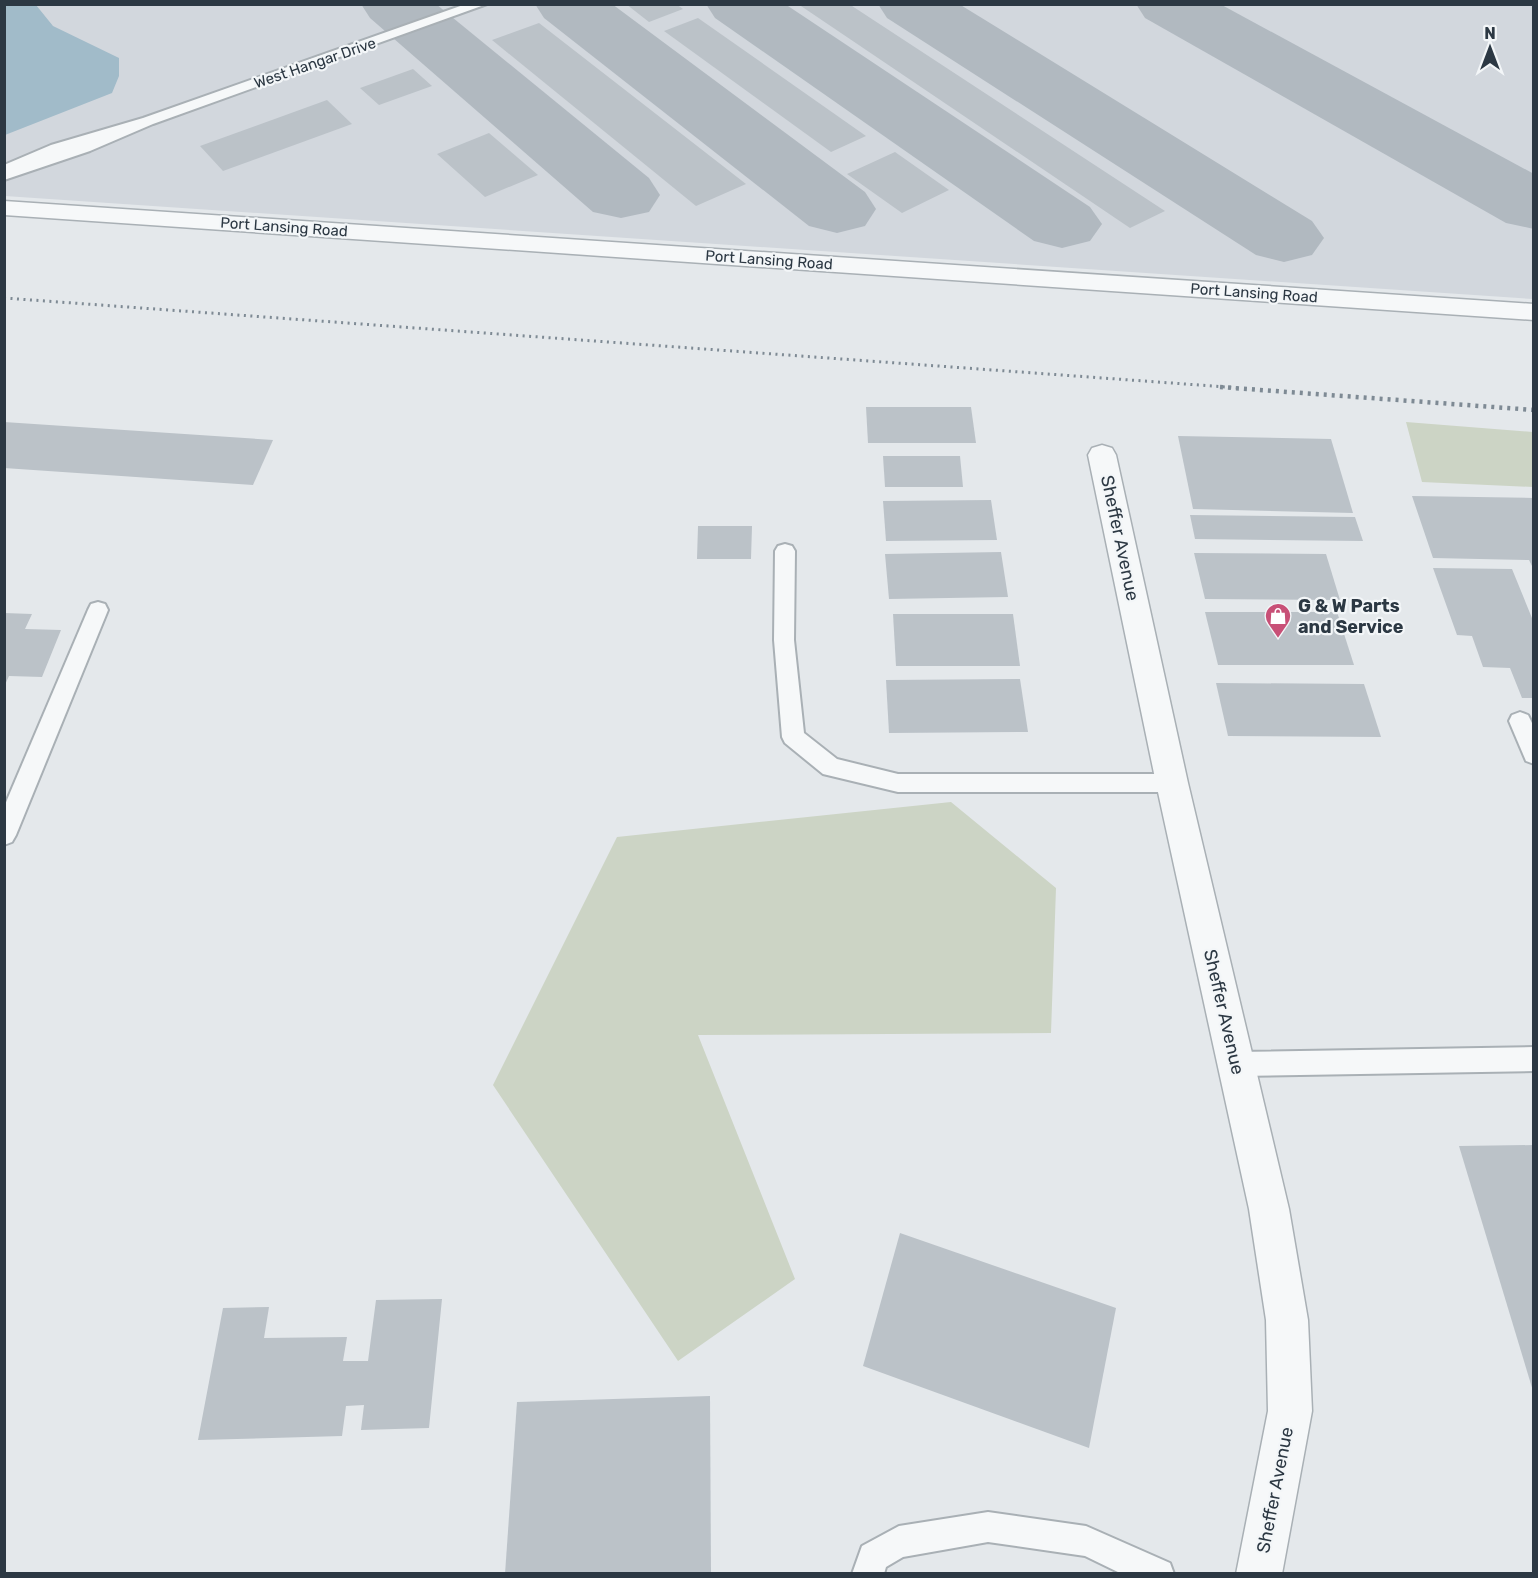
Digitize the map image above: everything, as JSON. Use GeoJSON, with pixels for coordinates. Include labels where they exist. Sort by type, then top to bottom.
{"type":"FeatureCollection","features":[{"type":"Feature","properties":{"kind":"street","name":"Port Lansing Road"},"geometry":{"type":"LineString","coordinates":[[4,208],[1533,312]]}},
{"type":"Feature","properties":{"kind":"street","name":"Sheffer Avenue"},"geometry":{"type":"LineString","coordinates":[[1102,455],[1172,783],[1269,1209],[1287,1320],[1290,1411],[1259,1574]]}},
{"type":"Feature","properties":{"kind":"lane","name":"West Hangar Drive"},"geometry":{"type":"LineString","coordinates":[[4,173],[85,148],[148,121],[482,4]]}},
{"type":"Feature","properties":{"kind":"lane"},"geometry":{"type":"LineString","coordinates":[[785,551],[784,640],[793,737],[831,767],[898,783],[1172,783]]}},
{"type":"Feature","properties":{"kind":"lane"},"geometry":{"type":"LineString","coordinates":[[4,835],[98,610]]}},
{"type":"Feature","properties":{"kind":"lane"},"geometry":{"type":"LineString","coordinates":[[1520,721],[1533,755]]}},
{"type":"Feature","properties":{"kind":"lane"},"geometry":{"type":"LineString","coordinates":[[1236,1064],[1533,1059]]}},
{"type":"Feature","properties":{"kind":"lane"},"geometry":{"type":"LineString","coordinates":[[868,1574],[873,1557],[899,1542],[988,1527],[1086,1541],[1159,1574]]}},
{"type":"Feature","properties":{"kind":"shaded area"},"geometry":{"type":"Polygon","coordinates":[[[4,5],[1533,5],[1533,299],[5,196],[4,5]]]}},
{"type":"Feature","properties":{"kind":"green space"},"geometry":{"type":"Polygon","coordinates":[[[1406,422],[1533,432],[1533,487],[1422,482],[1406,422]]]}},
{"type":"Feature","properties":{"kind":"green space"},"geometry":{"type":"Polygon","coordinates":[[[951,802],[1056,888],[1051,1033],[698,1035],[795,1279],[678,1361],[493,1085],[617,837],[951,802]]]}},
{"type":"Feature","properties":{"kind":"water"},"geometry":{"type":"Polygon","coordinates":[[[4,5],[36,5],[53,26],[119,58],[119,76],[112,93],[5,135],[4,5]]]}},
{"type":"Feature","properties":{"kind":"building"},"geometry":{"type":"Polygon","coordinates":[[[626,4],[676,4],[683,9],[649,22],[626,4]]]}},
{"type":"Feature","properties":{"kind":"building"},"geometry":{"type":"Polygon","coordinates":[[[798,4],[849,4],[1165,211],[1130,228],[798,4]]]}},
{"type":"Feature","properties":{"kind":"building"},"geometry":{"type":"Polygon","coordinates":[[[698,18],[866,136],[831,152],[664,31],[698,18]]]}},
{"type":"Feature","properties":{"kind":"building"},"geometry":{"type":"Polygon","coordinates":[[[539,23],[746,184],[696,206],[492,40],[539,23]]]}},
{"type":"Feature","properties":{"kind":"building"},"geometry":{"type":"Polygon","coordinates":[[[413,69],[432,86],[379,105],[360,88],[413,69]]]}},
{"type":"Feature","properties":{"kind":"building"},"geometry":{"type":"Polygon","coordinates":[[[327,100],[352,124],[223,171],[200,146],[327,100]]]}},
{"type":"Feature","properties":{"kind":"building"},"geometry":{"type":"Polygon","coordinates":[[[489,133],[538,175],[485,197],[437,154],[489,133]]]}},
{"type":"Feature","properties":{"kind":"building"},"geometry":{"type":"Polygon","coordinates":[[[895,152],[949,190],[902,213],[847,174],[895,152]]]}},
{"type":"Feature","properties":{"kind":"building"},"geometry":{"type":"Polygon","coordinates":[[[866,407],[971,407],[976,443],[868,443],[866,407]]]}},
{"type":"Feature","properties":{"kind":"building"},"geometry":{"type":"Polygon","coordinates":[[[4,422],[273,440],[253,485],[4,468],[4,422]]]}},
{"type":"Feature","properties":{"kind":"building"},"geometry":{"type":"Polygon","coordinates":[[[1178,436],[1331,439],[1353,513],[1193,509],[1178,436]]]}},
{"type":"Feature","properties":{"kind":"building"},"geometry":{"type":"Polygon","coordinates":[[[883,456],[960,456],[963,487],[885,487],[883,456]]]}},
{"type":"Feature","properties":{"kind":"building"},"geometry":{"type":"Polygon","coordinates":[[[1412,496],[1534,498],[1534,570],[1529,560],[1433,558],[1412,496]]]}},
{"type":"Feature","properties":{"kind":"building"},"geometry":{"type":"Polygon","coordinates":[[[991,500],[997,540],[886,541],[883,501],[991,500]]]}},
{"type":"Feature","properties":{"kind":"building"},"geometry":{"type":"Polygon","coordinates":[[[1190,515],[1355,517],[1363,541],[1195,539],[1190,515]]]}},
{"type":"Feature","properties":{"kind":"building"},"geometry":{"type":"Polygon","coordinates":[[[698,526],[752,526],[751,559],[697,559],[698,526]]]}},
{"type":"Feature","properties":{"kind":"building"},"geometry":{"type":"Polygon","coordinates":[[[1001,552],[1008,597],[889,599],[885,554],[1001,552]]]}},
{"type":"Feature","properties":{"kind":"building"},"geometry":{"type":"Polygon","coordinates":[[[1194,553],[1326,554],[1340,600],[1205,599],[1194,553]]]}},
{"type":"Feature","properties":{"kind":"building"},"geometry":{"type":"Polygon","coordinates":[[[1433,568],[1512,569],[1534,623],[1534,698],[1522,698],[1510,668],[1483,667],[1472,636],[1457,635],[1433,568]]]}},
{"type":"Feature","properties":{"kind":"building","name":"G & W Parts and Service"},"geometry":{"type":"Polygon","coordinates":[[[1205,612],[1337,612],[1354,665],[1218,665],[1205,612]]]}},
{"type":"Feature","properties":{"kind":"building"},"geometry":{"type":"Polygon","coordinates":[[[4,613],[32,614],[25,629],[61,630],[42,677],[9,676],[4,687],[4,613]]]}},
{"type":"Feature","properties":{"kind":"building"},"geometry":{"type":"Polygon","coordinates":[[[893,614],[1013,614],[1020,666],[896,666],[893,614]]]}},
{"type":"Feature","properties":{"kind":"building"},"geometry":{"type":"Polygon","coordinates":[[[1020,679],[1028,732],[889,733],[886,680],[1020,679]]]}},
{"type":"Feature","properties":{"kind":"building"},"geometry":{"type":"Polygon","coordinates":[[[1216,683],[1364,684],[1381,737],[1228,736],[1216,683]]]}},
{"type":"Feature","properties":{"kind":"building"},"geometry":{"type":"Polygon","coordinates":[[[1534,1145],[1534,1391],[1533,1391],[1459,1146],[1534,1145]]]}},
{"type":"Feature","properties":{"kind":"building"},"geometry":{"type":"Polygon","coordinates":[[[900,1233],[1116,1308],[1089,1448],[863,1366],[900,1233]]]}},
{"type":"Feature","properties":{"kind":"building"},"geometry":{"type":"Polygon","coordinates":[[[442,1299],[429,1428],[361,1430],[364,1405],[346,1406],[342,1436],[198,1440],[223,1308],[269,1307],[264,1338],[347,1337],[343,1361],[368,1361],[376,1300],[442,1299]]]}},
{"type":"Feature","properties":{"kind":"building"},"geometry":{"type":"Polygon","coordinates":[[[710,1396],[711,1572],[505,1574],[517,1402],[710,1396]]]}},
{"type":"Feature","properties":{"kind":"taxiway"},"geometry":{"type":"LineString","coordinates":[[394,4],[621,195]]}},
{"type":"Feature","properties":{"kind":"taxiway"},"geometry":{"type":"LineString","coordinates":[[568,4],[837,209]]}},
{"type":"Feature","properties":{"kind":"taxiway"},"geometry":{"type":"LineString","coordinates":[[739,4],[1062,224]]}},
{"type":"Feature","properties":{"kind":"taxiway"},"geometry":{"type":"LineString","coordinates":[[911,4],[1284,238]]}},
{"type":"Feature","properties":{"kind":"taxiway"},"geometry":{"type":"LineString","coordinates":[[1169,4],[1534,206]]}},
{"type":"Feature","properties":{"kind":"railway"},"geometry":{"type":"LineString","coordinates":[[4,298],[1240,388]]}},
{"type":"Feature","properties":{"kind":"railway"},"geometry":{"type":"LineString","coordinates":[[1220,387],[1534,410]]}},
{"type":"Feature","properties":{"kind":"place","name":"G & W Parts and Service"},"geometry":{"type":"Point","coordinates":[1278,639]}}]}
